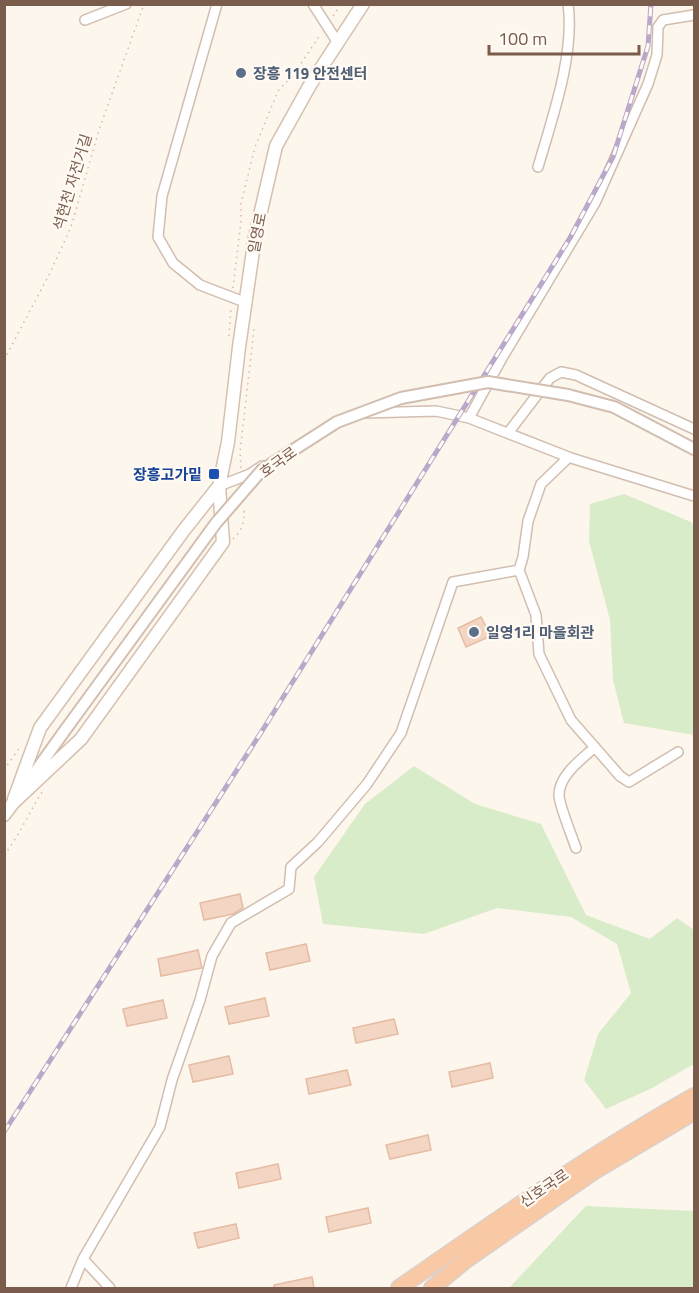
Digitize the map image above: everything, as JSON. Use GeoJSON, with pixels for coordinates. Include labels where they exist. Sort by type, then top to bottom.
{"type":"FeatureCollection","features":[{"type":"Feature","properties":{"kind":"highway","name":"신호국로"},"geometry":{"type":"LineString","coordinates":[[399,1288],[539,1190],[631,1131],[694,1096]]}},
{"type":"Feature","properties":{"kind":"highway","name":"신호국로"},"geometry":{"type":"LineString","coordinates":[[432,1288],[466,1260],[593,1172],[694,1112]]}},
{"type":"Feature","properties":{"kind":"main road","name":"일영로"},"geometry":{"type":"LineString","coordinates":[[219,486],[228,442],[255,237],[276,146],[310,84],[363,4]]}},
{"type":"Feature","properties":{"kind":"main road"},"geometry":{"type":"LineString","coordinates":[[13,803],[81,739],[223,542],[219,486]]}},
{"type":"Feature","properties":{"kind":"main road"},"geometry":{"type":"LineString","coordinates":[[13,803],[40,728],[184,530],[219,486]]}},
{"type":"Feature","properties":{"kind":"main road","name":"호국로"},"geometry":{"type":"LineString","coordinates":[[4,815],[13,803]]}},
{"type":"Feature","properties":{"kind":"street"},"geometry":{"type":"LineString","coordinates":[[85,20],[126,4]]}},
{"type":"Feature","properties":{"kind":"street"},"geometry":{"type":"LineString","coordinates":[[217,4],[162,196],[158,237],[173,263],[200,285],[247,303]]}},
{"type":"Feature","properties":{"kind":"street"},"geometry":{"type":"LineString","coordinates":[[314,4],[338,43]]}},
{"type":"Feature","properties":{"kind":"street"},"geometry":{"type":"LineString","coordinates":[[538,167],[560,95],[570,23],[568,4]]}},
{"type":"Feature","properties":{"kind":"street"},"geometry":{"type":"LineString","coordinates":[[469,418],[502,358],[595,203],[648,84],[657,55],[658,27],[663,20],[694,15]]}},
{"type":"Feature","properties":{"kind":"street"},"geometry":{"type":"LineString","coordinates":[[508,433],[550,378],[561,372],[576,375],[694,429]]}},
{"type":"Feature","properties":{"kind":"street","name":"호국로"},"geometry":{"type":"LineString","coordinates":[[13,803],[216,523],[262,470],[337,422],[401,398],[488,382],[568,395],[614,407],[694,449]]}},
{"type":"Feature","properties":{"kind":"street"},"geometry":{"type":"LineString","coordinates":[[219,486],[250,474],[283,453],[362,414],[436,411],[469,418],[569,457],[694,496]]}},
{"type":"Feature","properties":{"kind":"street"},"geometry":{"type":"LineString","coordinates":[[569,457],[541,484],[528,521],[524,557],[519,570],[536,615],[539,654],[572,720],[620,776],[628,782],[678,752]]}},
{"type":"Feature","properties":{"kind":"street"},"geometry":{"type":"LineString","coordinates":[[71,1288],[83,1259],[160,1126],[172,1080],[200,1000],[212,956],[231,923],[289,889],[291,867],[318,842],[367,784],[401,733],[453,582],[519,570]]}},
{"type":"Feature","properties":{"kind":"street"},"geometry":{"type":"LineString","coordinates":[[576,848],[559,795],[562,782],[595,747]]}},
{"type":"Feature","properties":{"kind":"street"},"geometry":{"type":"LineString","coordinates":[[83,1259],[110,1288]]}},
{"type":"Feature","properties":{"kind":"path","name":"석현천 자전거길"},"geometry":{"type":"LineString","coordinates":[[4,360],[50,273],[71,227],[99,130],[144,4]]}},
{"type":"Feature","properties":{"kind":"path"},"geometry":{"type":"LineString","coordinates":[[228,345],[241,203],[255,147],[278,91],[294,74],[341,4]]}},
{"type":"Feature","properties":{"kind":"path"},"geometry":{"type":"LineString","coordinates":[[242,477],[240,452],[254,327]]}},
{"type":"Feature","properties":{"kind":"path"},"geometry":{"type":"LineString","coordinates":[[228,545],[240,532],[244,520],[243,499]]}},
{"type":"Feature","properties":{"kind":"path"},"geometry":{"type":"LineString","coordinates":[[4,770],[22,744]]}},
{"type":"Feature","properties":{"kind":"path"},"geometry":{"type":"LineString","coordinates":[[4,855],[47,785]]}},
{"type":"Feature","properties":{"kind":"green space"},"geometry":{"type":"Polygon","coordinates":[[[624,494],[691,522],[694,526],[694,735],[624,723],[613,680],[610,620],[589,541],[590,504],[624,494]]]}},
{"type":"Feature","properties":{"kind":"green space"},"geometry":{"type":"Polygon","coordinates":[[[414,766],[475,804],[541,824],[586,915],[650,939],[677,918],[694,930],[694,1064],[652,1088],[606,1109],[584,1080],[598,1034],[631,993],[617,944],[571,917],[497,908],[424,934],[323,924],[314,877],[365,804],[414,766]]]}},
{"type":"Feature","properties":{"kind":"green space"},"geometry":{"type":"Polygon","coordinates":[[[586,1206],[694,1211],[694,1288],[509,1288],[586,1206]]]}},
{"type":"Feature","properties":{"kind":"building","name":"일영1리 마을회관"},"geometry":{"type":"Polygon","coordinates":[[[481,617],[491,636],[466,647],[458,628],[481,617]]]}},
{"type":"Feature","properties":{"kind":"building"},"geometry":{"type":"Polygon","coordinates":[[[240,894],[243,908],[233,914],[204,920],[200,903],[240,894]]]}},
{"type":"Feature","properties":{"kind":"building"},"geometry":{"type":"Polygon","coordinates":[[[306,944],[310,961],[270,970],[266,953],[306,944]]]}},
{"type":"Feature","properties":{"kind":"building"},"geometry":{"type":"Polygon","coordinates":[[[198,950],[202,968],[161,976],[158,959],[198,950]]]}},
{"type":"Feature","properties":{"kind":"building"},"geometry":{"type":"Polygon","coordinates":[[[265,998],[269,1016],[229,1024],[225,1007],[265,998]]]}},
{"type":"Feature","properties":{"kind":"building"},"geometry":{"type":"Polygon","coordinates":[[[163,1000],[167,1018],[127,1026],[123,1009],[163,1000]]]}},
{"type":"Feature","properties":{"kind":"building"},"geometry":{"type":"Polygon","coordinates":[[[394,1019],[398,1034],[356,1043],[353,1028],[394,1019]]]}},
{"type":"Feature","properties":{"kind":"building"},"geometry":{"type":"Polygon","coordinates":[[[229,1056],[233,1074],[193,1082],[189,1065],[229,1056]]]}},
{"type":"Feature","properties":{"kind":"building"},"geometry":{"type":"Polygon","coordinates":[[[490,1063],[493,1078],[452,1087],[449,1072],[490,1063]]]}},
{"type":"Feature","properties":{"kind":"building"},"geometry":{"type":"Polygon","coordinates":[[[347,1070],[351,1085],[309,1094],[306,1079],[347,1070]]]}},
{"type":"Feature","properties":{"kind":"building"},"geometry":{"type":"Polygon","coordinates":[[[428,1135],[431,1150],[390,1159],[386,1145],[428,1135]]]}},
{"type":"Feature","properties":{"kind":"building"},"geometry":{"type":"Polygon","coordinates":[[[278,1164],[281,1179],[239,1188],[236,1173],[278,1164]]]}},
{"type":"Feature","properties":{"kind":"building"},"geometry":{"type":"Polygon","coordinates":[[[368,1208],[371,1223],[329,1232],[326,1217],[368,1208]]]}},
{"type":"Feature","properties":{"kind":"building"},"geometry":{"type":"Polygon","coordinates":[[[236,1224],[239,1238],[198,1248],[194,1233],[236,1224]]]}},
{"type":"Feature","properties":{"kind":"building"},"geometry":{"type":"Polygon","coordinates":[[[312,1277],[314,1288],[274,1288],[274,1285],[312,1277]]]}},
{"type":"Feature","properties":{"kind":"railway"},"geometry":{"type":"LineString","coordinates":[[4,1132],[262,731],[570,238],[613,157],[648,46],[651,4]]}},
{"type":"Feature","properties":{"kind":"place","name":"장흥 119 안전센터"},"geometry":{"type":"Point","coordinates":[241,73]}},
{"type":"Feature","properties":{"kind":"place","name":"장흥고가밑"},"geometry":{"type":"Point","coordinates":[214,474]}},
{"type":"Feature","properties":{"kind":"place","name":"일영1리 마을회관"},"geometry":{"type":"Point","coordinates":[474,632]}}]}
